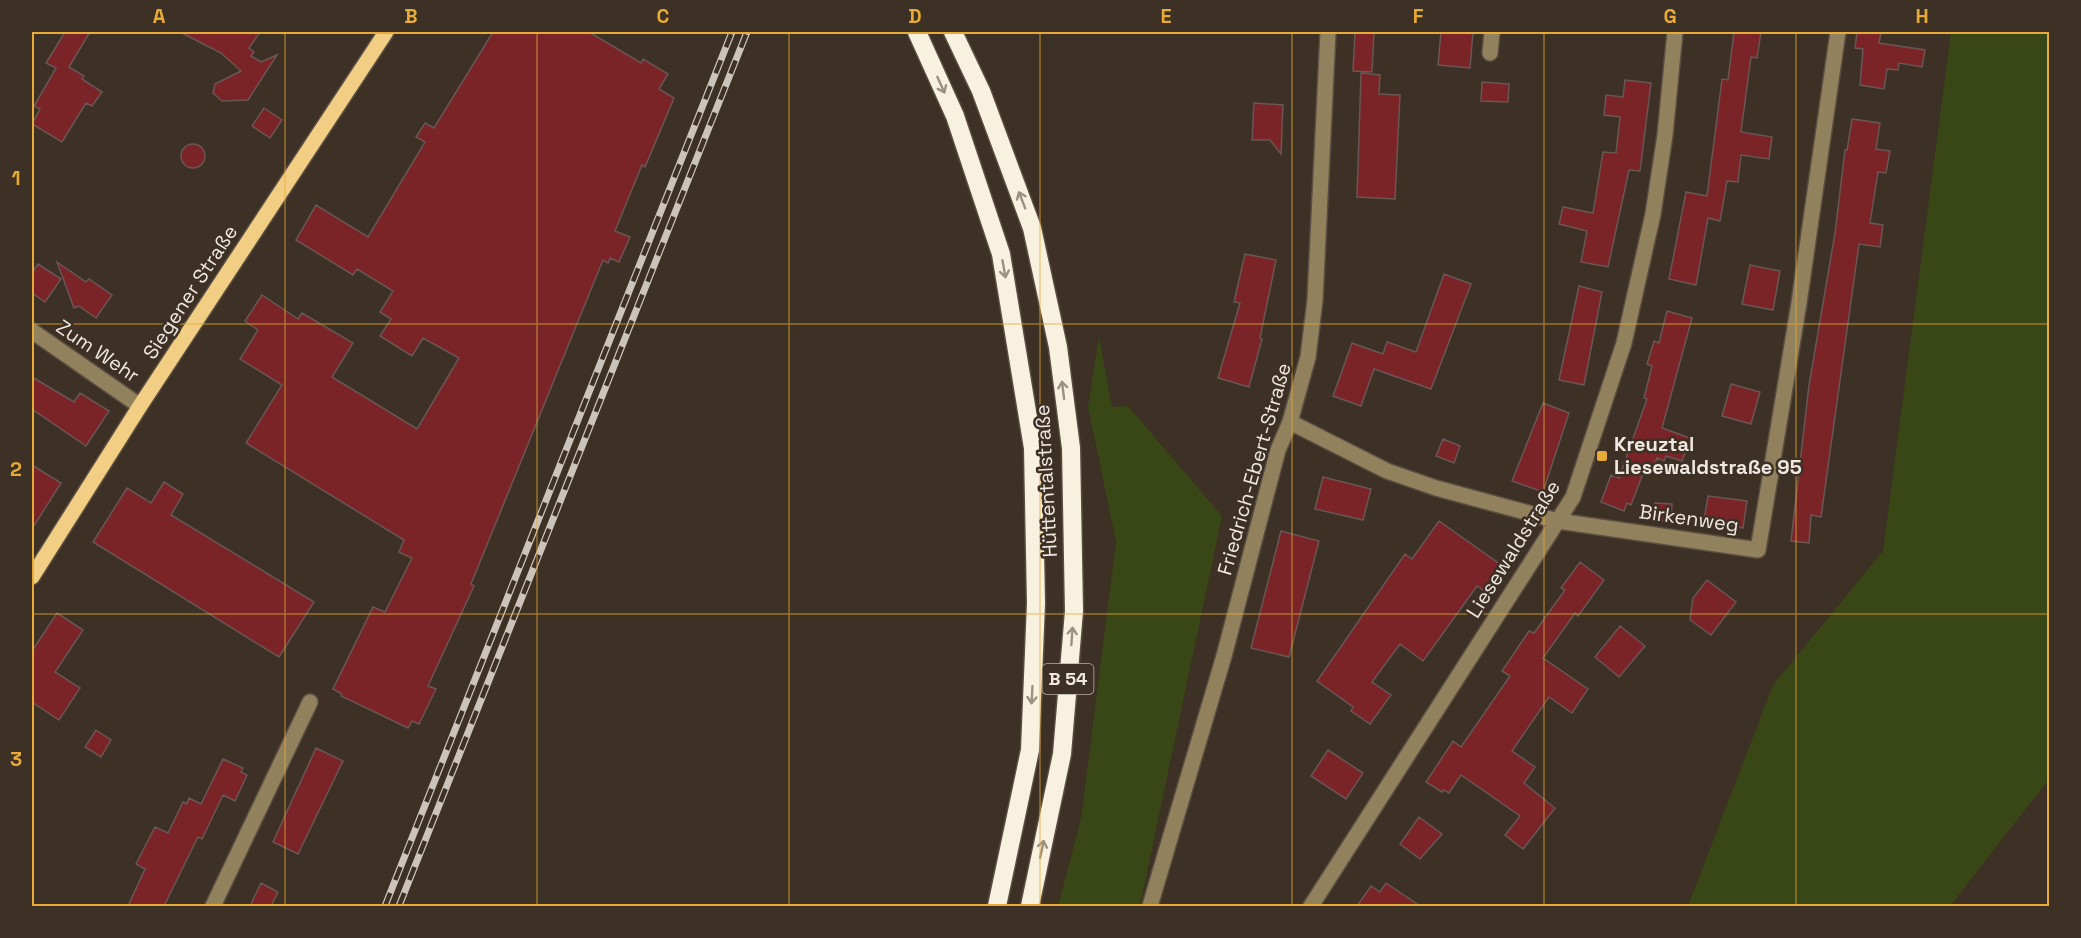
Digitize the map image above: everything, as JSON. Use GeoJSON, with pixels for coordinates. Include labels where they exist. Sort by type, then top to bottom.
{"type":"FeatureCollection","features":[{"type":"Feature","properties":{"kind":"highway","name":"Hüttentalstraße"},"geometry":{"type":"LineString","coordinates":[[917,32],[955,116],[1001,254],[1033,448],[1036,603],[1030,750],[997,906]]}},
{"type":"Feature","properties":{"kind":"highway","name":"Hüttentalstraße"},"geometry":{"type":"LineString","coordinates":[[953,32],[981,91],[1032,228],[1058,347],[1071,448],[1074,611],[1062,754],[1030,906]]}},
{"type":"Feature","properties":{"kind":"main road","name":"Siegener Straße"},"geometry":{"type":"LineString","coordinates":[[32,577],[140,406],[386,32]]}},
{"type":"Feature","properties":{"kind":"street","name":"Friedrich-Ebert-Straße"},"geometry":{"type":"LineString","coordinates":[[1150,906],[1224,656],[1278,450],[1290,422],[1308,357],[1315,300],[1328,32]]}},
{"type":"Feature","properties":{"kind":"street"},"geometry":{"type":"LineString","coordinates":[[1490,53],[1492,32]]}},
{"type":"Feature","properties":{"kind":"street","name":"Liesewaldstraße"},"geometry":{"type":"LineString","coordinates":[[1311,906],[1573,497],[1624,343],[1653,214],[1665,135],[1675,32]]}},
{"type":"Feature","properties":{"kind":"street","name":"Birkenweg"},"geometry":{"type":"LineString","coordinates":[[1290,422],[1412,482],[1558,521],[1758,549],[1799,303],[1838,32]]}},
{"type":"Feature","properties":{"kind":"street","name":"Zum Wehr"},"geometry":{"type":"LineString","coordinates":[[32,331],[140,406]]}},
{"type":"Feature","properties":{"kind":"street"},"geometry":{"type":"LineString","coordinates":[[213,906],[309,702]]}},
{"type":"Feature","properties":{"kind":"green space"},"geometry":{"type":"Polygon","coordinates":[[[1951,32],[2049,32],[2049,779],[1950,906],[1688,906],[1773,685],[1883,551],[1951,32]]]}},
{"type":"Feature","properties":{"kind":"green space"},"geometry":{"type":"Polygon","coordinates":[[[1099,337],[1112,407],[1128,406],[1222,516],[1140,906],[1058,906],[1081,819],[1116,542],[1088,407],[1099,337]]]}},
{"type":"Feature","properties":{"kind":"building"},"geometry":{"type":"Polygon","coordinates":[[[65,32],[90,32],[69,67],[84,76],[82,79],[102,92],[92,106],[86,103],[62,142],[32,124],[40,109],[34,106],[56,68],[46,63],[65,32]]]}},
{"type":"Feature","properties":{"kind":"building"},"geometry":{"type":"Polygon","coordinates":[[[180,32],[260,32],[249,48],[254,52],[251,56],[261,62],[277,55],[248,100],[222,101],[213,93],[215,84],[241,71],[221,53],[180,32]]]}},
{"type":"Feature","properties":{"kind":"building"},"geometry":{"type":"Polygon","coordinates":[[[493,32],[589,32],[641,63],[643,59],[668,74],[659,89],[674,98],[645,167],[642,165],[615,231],[630,237],[619,262],[610,258],[608,263],[603,260],[471,584],[474,586],[428,686],[436,689],[419,724],[412,721],[408,728],[341,696],[342,694],[333,689],[373,607],[385,612],[412,558],[399,552],[404,540],[246,443],[282,385],[240,359],[258,330],[245,321],[262,295],[298,319],[302,313],[353,343],[332,377],[417,429],[459,358],[423,338],[412,356],[380,336],[391,319],[380,312],[393,291],[357,269],[353,275],[296,240],[316,205],[368,237],[425,142],[416,137],[425,123],[434,128],[493,32]]]}},
{"type":"Feature","properties":{"kind":"building"},"geometry":{"type":"Polygon","coordinates":[[[1355,32],[1374,32],[1372,72],[1353,71],[1355,32]]]}},
{"type":"Feature","properties":{"kind":"building"},"geometry":{"type":"Polygon","coordinates":[[[1441,32],[1473,32],[1470,68],[1438,65],[1441,32]]]}},
{"type":"Feature","properties":{"kind":"building"},"geometry":{"type":"Polygon","coordinates":[[[1734,32],[1761,32],[1757,58],[1751,57],[1741,132],[1772,137],[1769,159],[1741,155],[1738,182],[1727,181],[1720,221],[1708,218],[1696,285],[1669,279],[1686,192],[1707,196],[1722,79],[1728,80],[1734,32]]]}},
{"type":"Feature","properties":{"kind":"building"},"geometry":{"type":"Polygon","coordinates":[[[1857,32],[1881,32],[1879,43],[1925,50],[1922,67],[1899,63],[1898,70],[1887,69],[1884,89],[1860,85],[1863,49],[1855,48],[1857,32]]]}},
{"type":"Feature","properties":{"kind":"building"},"geometry":{"type":"Polygon","coordinates":[[[1361,73],[1380,75],[1379,94],[1400,95],[1395,199],[1357,197],[1361,73]]]}},
{"type":"Feature","properties":{"kind":"building"},"geometry":{"type":"Polygon","coordinates":[[[1625,80],[1651,83],[1640,171],[1629,170],[1608,267],[1581,262],[1587,231],[1559,224],[1563,207],[1593,213],[1603,152],[1616,153],[1620,117],[1604,115],[1606,95],[1623,97],[1625,80]]]}},
{"type":"Feature","properties":{"kind":"building"},"geometry":{"type":"Polygon","coordinates":[[[1482,82],[1509,84],[1508,102],[1481,101],[1482,82]]]}},
{"type":"Feature","properties":{"kind":"building"},"geometry":{"type":"Polygon","coordinates":[[[1254,103],[1283,105],[1281,154],[1270,140],[1252,140],[1254,103]]]}},
{"type":"Feature","properties":{"kind":"building"},"geometry":{"type":"Polygon","coordinates":[[[264,108],[282,120],[270,138],[252,126],[264,108]]]}},
{"type":"Feature","properties":{"kind":"building"},"geometry":{"type":"Polygon","coordinates":[[[1852,119],[1880,123],[1876,149],[1890,151],[1886,173],[1878,172],[1870,223],[1883,225],[1880,247],[1859,244],[1821,517],[1811,515],[1809,543],[1791,541],[1809,385],[1835,233],[1845,150],[1847,150],[1852,119]]]}},
{"type":"Feature","properties":{"kind":"building"},"geometry":{"type":"Polygon","coordinates":[[[193,144],[202,147],[205,156],[202,165],[193,168],[184,165],[181,156],[184,147],[193,144]]]}},
{"type":"Feature","properties":{"kind":"building"},"geometry":{"type":"Polygon","coordinates":[[[1245,254],[1276,260],[1260,338],[1262,339],[1249,387],[1218,378],[1240,303],[1234,302],[1245,254]]]}},
{"type":"Feature","properties":{"kind":"building"},"geometry":{"type":"Polygon","coordinates":[[[57,262],[86,282],[89,279],[112,295],[96,318],[79,306],[74,308],[57,262]]]}},
{"type":"Feature","properties":{"kind":"building"},"geometry":{"type":"Polygon","coordinates":[[[38,264],[61,279],[45,302],[32,293],[32,273],[38,264]]]}},
{"type":"Feature","properties":{"kind":"building"},"geometry":{"type":"Polygon","coordinates":[[[1750,265],[1780,271],[1773,310],[1742,304],[1750,265]]]}},
{"type":"Feature","properties":{"kind":"building"},"geometry":{"type":"Polygon","coordinates":[[[1444,274],[1471,284],[1431,389],[1374,369],[1361,406],[1333,396],[1352,343],[1383,354],[1387,342],[1416,352],[1444,274]]]}},
{"type":"Feature","properties":{"kind":"building"},"geometry":{"type":"Polygon","coordinates":[[[1579,286],[1602,292],[1584,385],[1559,380],[1579,286]]]}},
{"type":"Feature","properties":{"kind":"building"},"geometry":{"type":"Polygon","coordinates":[[[1667,311],[1692,318],[1662,428],[1690,438],[1682,461],[1666,456],[1664,461],[1657,458],[1654,466],[1647,463],[1631,505],[1627,503],[1624,511],[1601,502],[1611,475],[1619,478],[1647,399],[1644,398],[1652,366],[1647,364],[1654,341],[1659,343],[1667,311]]]}},
{"type":"Feature","properties":{"kind":"building"},"geometry":{"type":"Polygon","coordinates":[[[32,377],[74,402],[80,393],[109,411],[86,446],[32,409],[32,377]]]}},
{"type":"Feature","properties":{"kind":"building"},"geometry":{"type":"Polygon","coordinates":[[[1731,384],[1760,392],[1751,424],[1722,416],[1731,384]]]}},
{"type":"Feature","properties":{"kind":"building"},"geometry":{"type":"Polygon","coordinates":[[[1543,403],[1569,413],[1543,492],[1512,481],[1543,403]]]}},
{"type":"Feature","properties":{"kind":"building"},"geometry":{"type":"Polygon","coordinates":[[[1443,439],[1460,446],[1454,463],[1436,456],[1443,439]]]}},
{"type":"Feature","properties":{"kind":"building"},"geometry":{"type":"Polygon","coordinates":[[[32,465],[61,483],[32,529],[32,465]]]}},
{"type":"Feature","properties":{"kind":"building"},"geometry":{"type":"Polygon","coordinates":[[[1323,477],[1371,489],[1363,520],[1315,509],[1323,477]]]}},
{"type":"Feature","properties":{"kind":"building"},"geometry":{"type":"Polygon","coordinates":[[[164,482],[183,494],[171,515],[314,602],[279,657],[93,542],[127,488],[151,503],[164,482]]]}},
{"type":"Feature","properties":{"kind":"building"},"geometry":{"type":"Polygon","coordinates":[[[1708,496],[1747,501],[1743,528],[1704,520],[1708,496]]]}},
{"type":"Feature","properties":{"kind":"building"},"geometry":{"type":"Polygon","coordinates":[[[1655,503],[1672,504],[1671,521],[1654,520],[1655,503]]]}},
{"type":"Feature","properties":{"kind":"building"},"geometry":{"type":"Polygon","coordinates":[[[1439,521],[1504,567],[1486,592],[1477,586],[1423,661],[1400,644],[1372,682],[1391,695],[1370,724],[1351,711],[1353,707],[1317,681],[1405,554],[1412,559],[1439,521]]]}},
{"type":"Feature","properties":{"kind":"building"},"geometry":{"type":"Polygon","coordinates":[[[1281,531],[1319,541],[1289,657],[1251,648],[1281,531]]]}},
{"type":"Feature","properties":{"kind":"building"},"geometry":{"type":"Polygon","coordinates":[[[1580,562],[1604,580],[1578,616],[1575,613],[1543,658],[1588,689],[1572,713],[1549,697],[1512,751],[1535,767],[1524,783],[1555,808],[1523,849],[1505,835],[1520,816],[1461,775],[1449,793],[1444,790],[1442,792],[1426,782],[1453,741],[1461,747],[1510,676],[1502,671],[1529,631],[1534,633],[1565,590],[1561,588],[1580,562]]]}},
{"type":"Feature","properties":{"kind":"building"},"geometry":{"type":"Polygon","coordinates":[[[1707,580],[1736,602],[1711,635],[1690,620],[1693,598],[1707,580]]]}},
{"type":"Feature","properties":{"kind":"building"},"geometry":{"type":"Polygon","coordinates":[[[57,613],[83,630],[55,672],[80,688],[59,720],[32,702],[32,651],[57,613]]]}},
{"type":"Feature","properties":{"kind":"building"},"geometry":{"type":"Polygon","coordinates":[[[1620,626],[1645,646],[1619,677],[1595,657],[1620,626]]]}},
{"type":"Feature","properties":{"kind":"building"},"geometry":{"type":"Polygon","coordinates":[[[96,730],[111,740],[101,757],[85,747],[96,730]]]}},
{"type":"Feature","properties":{"kind":"building"},"geometry":{"type":"Polygon","coordinates":[[[316,748],[343,761],[298,854],[273,842],[316,748]]]}},
{"type":"Feature","properties":{"kind":"building"},"geometry":{"type":"Polygon","coordinates":[[[1328,750],[1363,773],[1346,799],[1311,776],[1328,750]]]}},
{"type":"Feature","properties":{"kind":"building"},"geometry":{"type":"Polygon","coordinates":[[[223,759],[243,768],[241,772],[247,775],[235,801],[223,795],[202,839],[198,837],[164,906],[128,906],[145,869],[136,864],[155,827],[168,833],[183,802],[187,804],[189,798],[201,804],[223,759]]]}},
{"type":"Feature","properties":{"kind":"building"},"geometry":{"type":"Polygon","coordinates":[[[1419,817],[1442,834],[1420,859],[1400,844],[1419,817]]]}},
{"type":"Feature","properties":{"kind":"building"},"geometry":{"type":"Polygon","coordinates":[[[261,883],[278,892],[271,906],[250,906],[261,883]]]}},
{"type":"Feature","properties":{"kind":"building"},"geometry":{"type":"Polygon","coordinates":[[[1386,883],[1420,906],[1357,906],[1371,886],[1380,892],[1386,883]]]}},
{"type":"Feature","properties":{"kind":"railway"},"geometry":{"type":"LineString","coordinates":[[385,906],[732,32]]}},
{"type":"Feature","properties":{"kind":"railway"},"geometry":{"type":"LineString","coordinates":[[399,906],[747,32]]}},
{"type":"Feature","properties":{"kind":"place","name":"Kreuztal Liesewaldstraße 95"},"geometry":{"type":"Point","coordinates":[1602,456]}}]}
